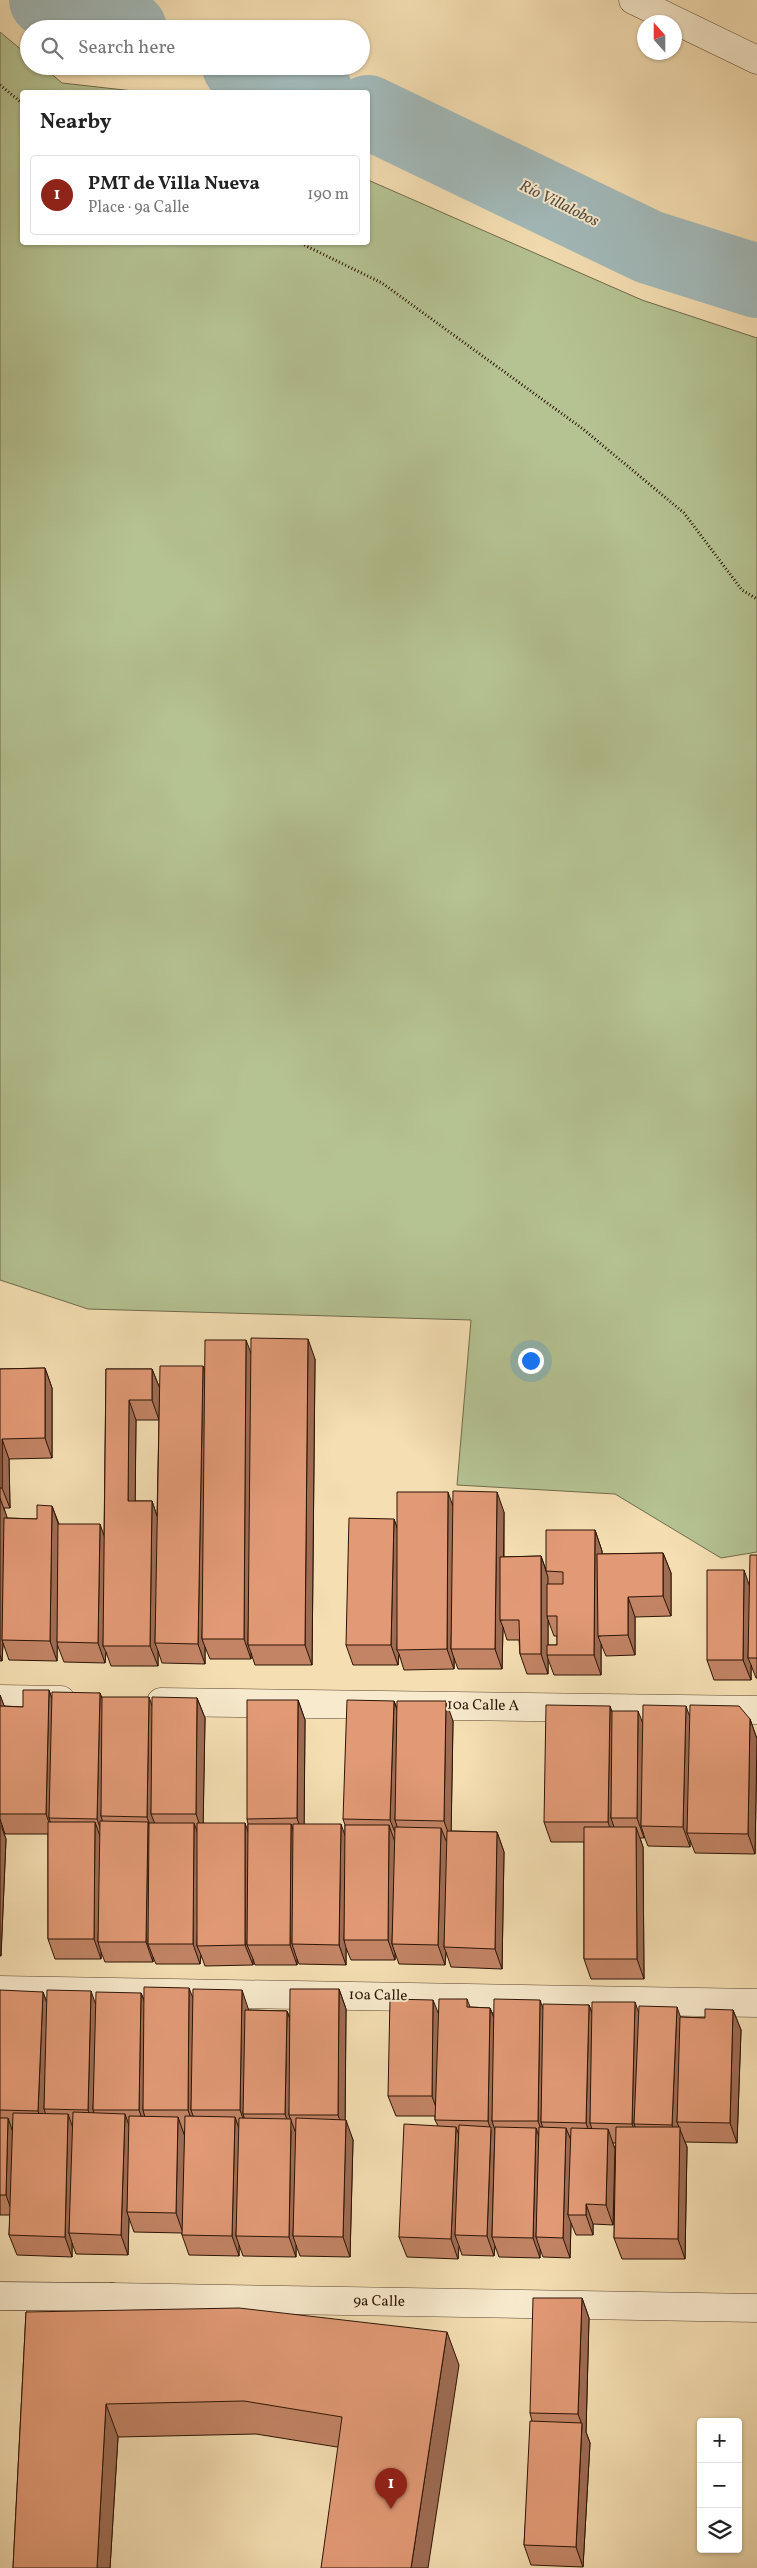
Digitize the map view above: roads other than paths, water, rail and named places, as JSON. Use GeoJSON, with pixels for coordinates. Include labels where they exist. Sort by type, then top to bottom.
{"type":"FeatureCollection","features":[{"type":"Feature","properties":{"kind":"street"},"geometry":{"type":"LineString","coordinates":[[633,0],[757,60]]}},
{"type":"Feature","properties":{"kind":"street"},"geometry":{"type":"LineString","coordinates":[[0,1699],[90,1700]]}},
{"type":"Feature","properties":{"kind":"street","name":"10a Calle A"},"geometry":{"type":"LineString","coordinates":[[140,1701],[757,1710]]}},
{"type":"Feature","properties":{"kind":"street","name":"10a Calle"},"geometry":{"type":"LineString","coordinates":[[0,1990],[757,2003]]}},
{"type":"Feature","properties":{"kind":"street","name":"9a Calle"},"geometry":{"type":"LineString","coordinates":[[0,2296],[757,2308]]}},
{"type":"Feature","properties":{"kind":"waterway","name":"Río Villalobos"},"geometry":{"type":"LineString","coordinates":[[46,0],[104,20]]}},
{"type":"Feature","properties":{"kind":"waterway","name":"Río Villalobos"},"geometry":{"type":"LineString","coordinates":[[266,75],[310,90]]}},
{"type":"Feature","properties":{"kind":"waterway","name":"Río Villalobos"},"geometry":{"type":"LineString","coordinates":[[370,113],[649,247],[757,281]]}},
{"type":"Feature","properties":{"kind":"place","name":"PMT de Villa Nueva"},"geometry":{"type":"Point","coordinates":[391,2509]}}]}
